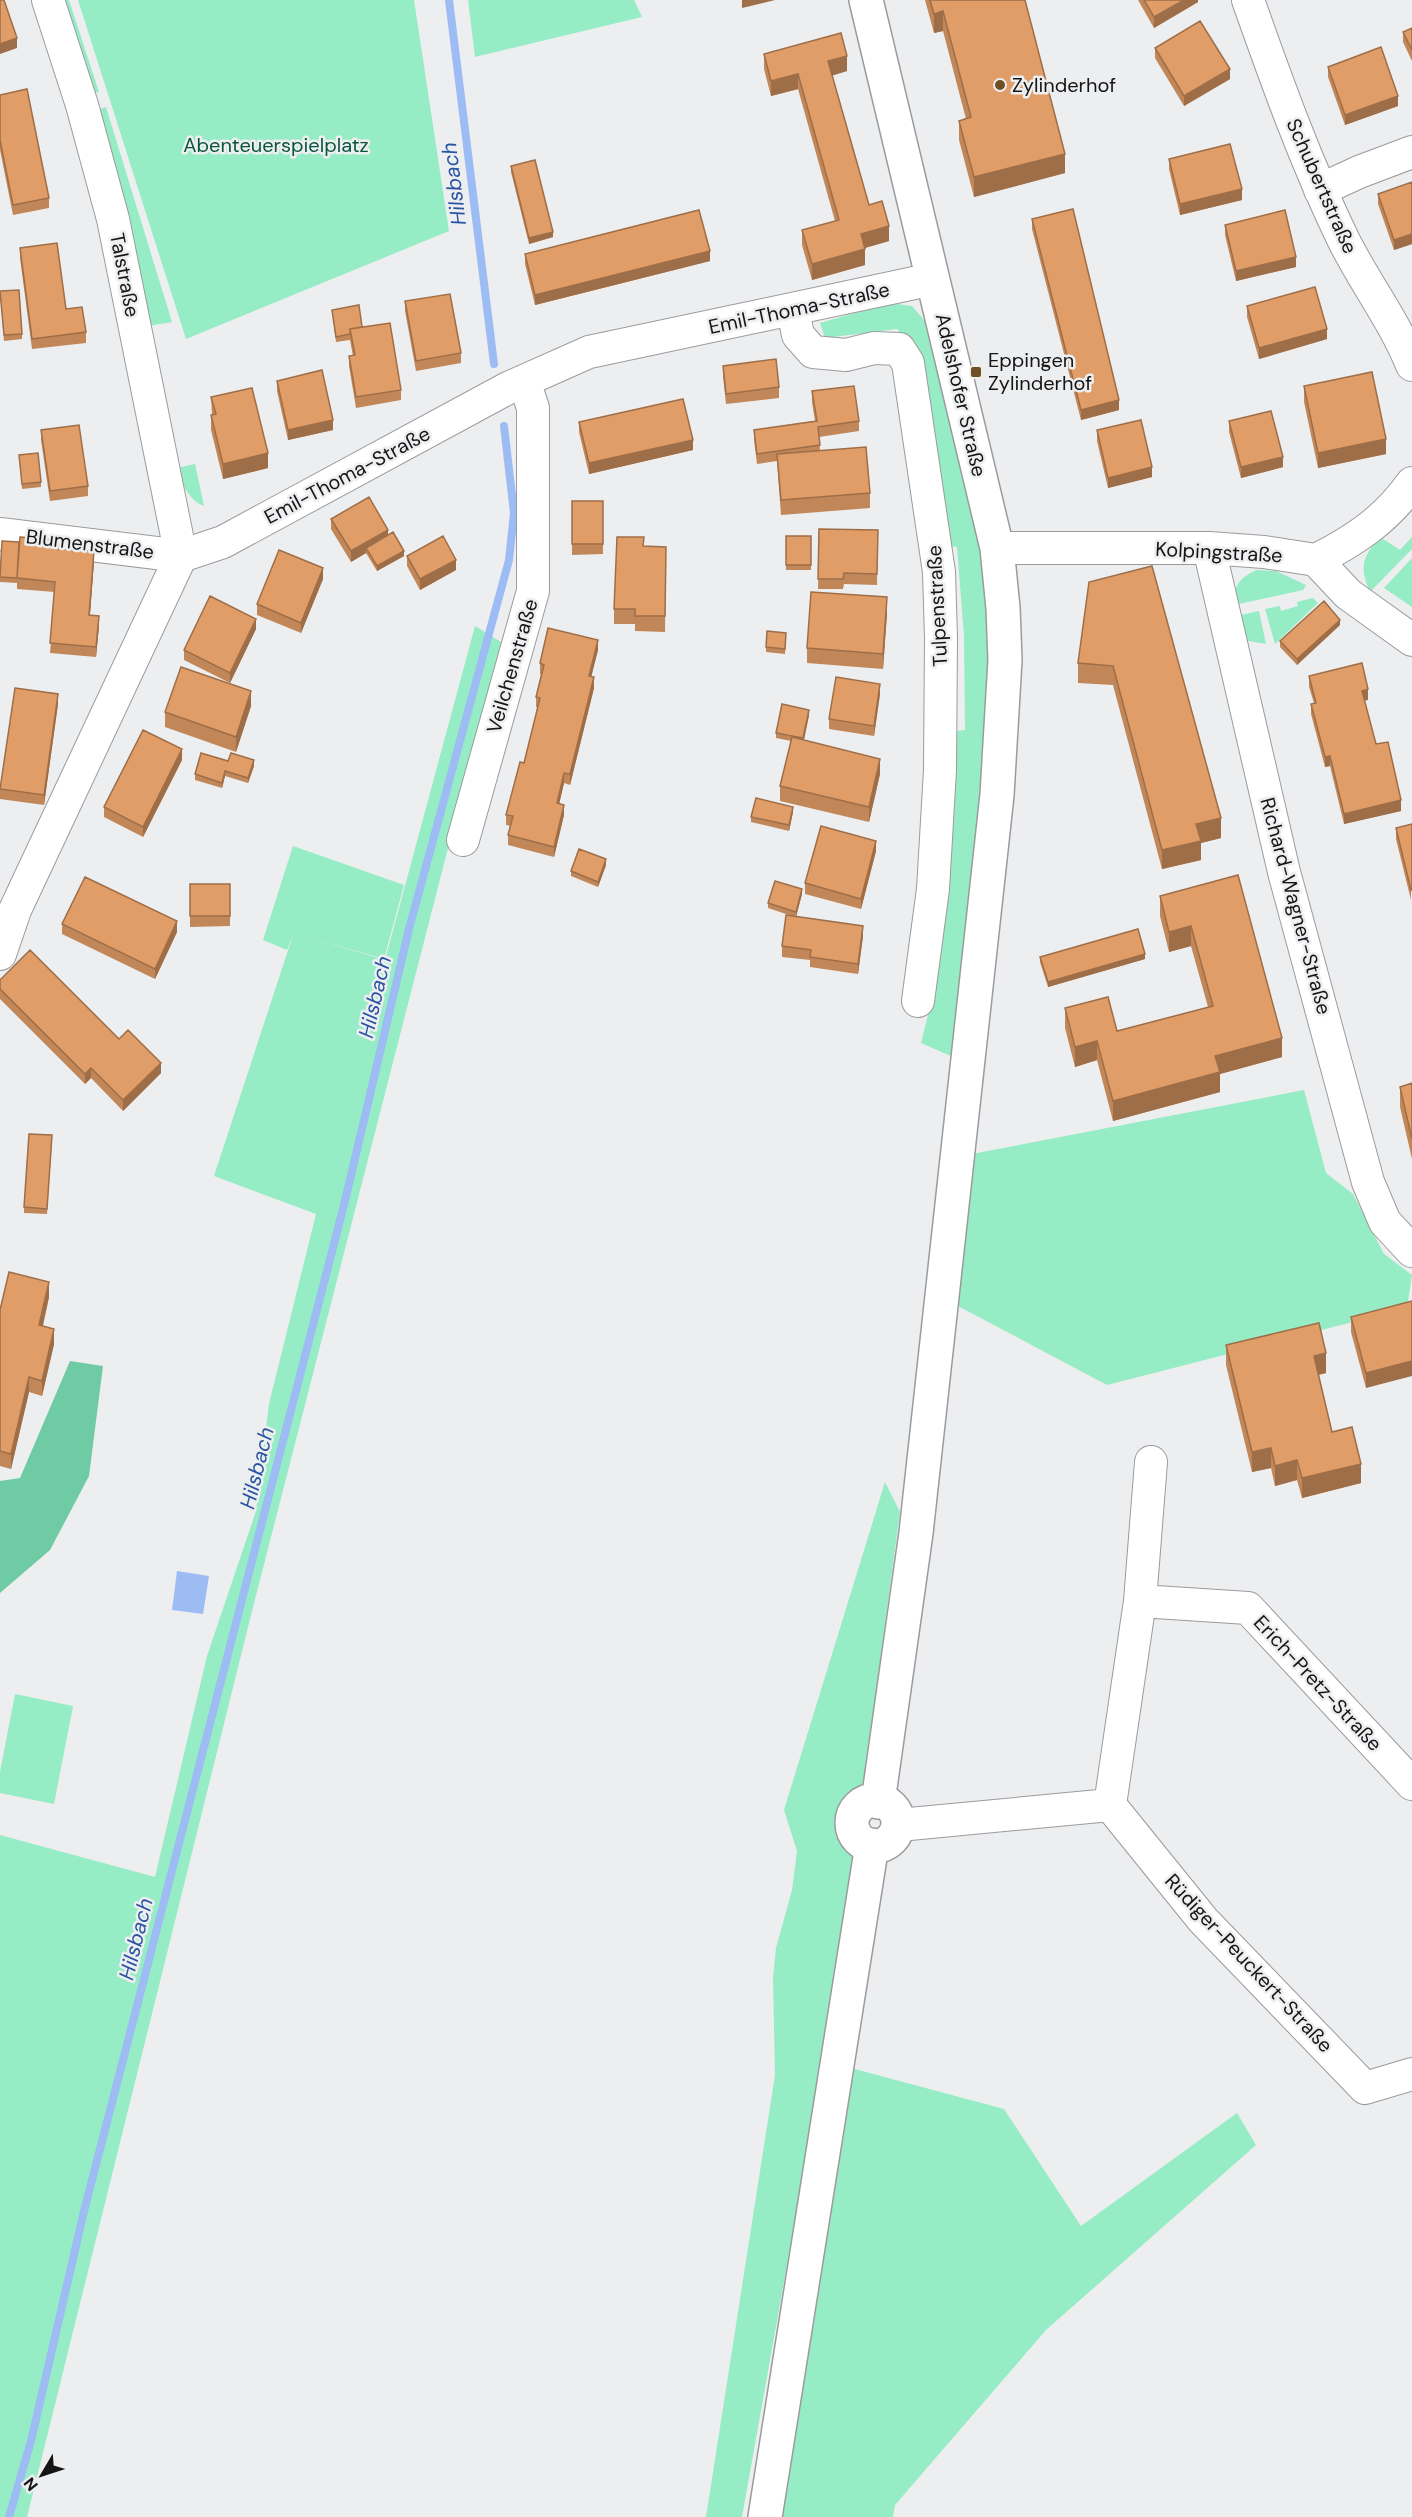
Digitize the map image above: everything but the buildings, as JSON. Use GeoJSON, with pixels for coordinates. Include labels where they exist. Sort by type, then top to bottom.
{"type":"FeatureCollection","features":[{"type":"Feature","properties":{"kind":"street","name":"Talstraße"},"geometry":{"type":"LineString","coordinates":[[48,0],[82,105],[113,219],[181,556]]}},
{"type":"Feature","properties":{"kind":"street","name":"Adelshofer Straße"},"geometry":{"type":"LineString","coordinates":[[866,0],[997,548],[1005,660],[997,795],[916,1533],[889,1814]]}},
{"type":"Feature","properties":{"kind":"street","name":"Schubertstraße"},"geometry":{"type":"LineString","coordinates":[[1248,0],[1276,79],[1320,190],[1346,244],[1412,365]]}},
{"type":"Feature","properties":{"kind":"street"},"geometry":{"type":"LineString","coordinates":[[1320,190],[1412,152]]}},
{"type":"Feature","properties":{"kind":"street","name":"Emil-Thoma-Straße"},"geometry":{"type":"LineString","coordinates":[[181,556],[223,542],[524,381],[589,352],[933,279]]}},
{"type":"Feature","properties":{"kind":"street","name":"Tulpenstraße"},"geometry":{"type":"LineString","coordinates":[[793,310],[798,335],[813,352],[846,355],[874,348],[899,349],[908,363],[922,444],[939,572],[941,638],[940,770],[934,877],[918,1001]]}},
{"type":"Feature","properties":{"kind":"street","name":"Veilchenstraße"},"geometry":{"type":"LineString","coordinates":[[463,840],[533,591],[532,408],[524,381]]}},
{"type":"Feature","properties":{"kind":"street"},"geometry":{"type":"LineString","coordinates":[[1412,483],[1399,502],[1352,542],[1316,560],[1348,594],[1412,640]]}},
{"type":"Feature","properties":{"kind":"street","name":"Blumenstraße"},"geometry":{"type":"LineString","coordinates":[[0,534],[181,556]]}},
{"type":"Feature","properties":{"kind":"street","name":"Kolpingstraße"},"geometry":{"type":"LineString","coordinates":[[997,548],[1209,548],[1264,552],[1316,560]]}},
{"type":"Feature","properties":{"kind":"street","name":"Richard-Wagner-Straße"},"geometry":{"type":"LineString","coordinates":[[1209,548],[1284,872],[1368,1182],[1384,1222],[1412,1251]]}},
{"type":"Feature","properties":{"kind":"street"},"geometry":{"type":"LineString","coordinates":[[0,954],[15,909],[181,556]]}},
{"type":"Feature","properties":{"kind":"street"},"geometry":{"type":"LineString","coordinates":[[765,2517],[872,1845],[866,1844],[856,1836],[852,1818],[859,1807],[872,1802],[889,1814],[1110,1805],[1140,1601],[1151,1462]]}},
{"type":"Feature","properties":{"kind":"street","name":"Erich-Pretz-Straße"},"geometry":{"type":"LineString","coordinates":[[1140,1601],[1248,1608],[1412,1784]]}},
{"type":"Feature","properties":{"kind":"street","name":"Rüdiger-Peuckert-Straße"},"geometry":{"type":"LineString","coordinates":[[1110,1805],[1203,1920],[1365,2088],[1412,2074]]}},
{"type":"Feature","properties":{"kind":"green space"},"geometry":{"type":"Polygon","coordinates":[[[63,0],[69,0],[99,92],[93,93],[63,0]]]}},
{"type":"Feature","properties":{"kind":"green space","name":"Abenteuerspielplatz"},"geometry":{"type":"Polygon","coordinates":[[[78,0],[414,0],[449,231],[186,339],[78,0]]]}},
{"type":"Feature","properties":{"kind":"green space"},"geometry":{"type":"Polygon","coordinates":[[[468,0],[634,0],[642,17],[475,57],[468,0]]]}},
{"type":"Feature","properties":{"kind":"green space"},"geometry":{"type":"Polygon","coordinates":[[[106,107],[172,322],[148,326],[99,109],[106,107]]]}},
{"type":"Feature","properties":{"kind":"green space"},"geometry":{"type":"Polygon","coordinates":[[[889,303],[912,306],[931,328],[982,555],[990,662],[981,790],[953,1057],[921,1043],[930,1007],[956,731],[965,730],[964,636],[957,547],[946,545],[934,432],[917,351],[897,329],[825,338],[820,323],[889,303]]]}},
{"type":"Feature","properties":{"kind":"green space"},"geometry":{"type":"Polygon","coordinates":[[[195,464],[204,506],[190,495],[177,468],[195,464]]]}},
{"type":"Feature","properties":{"kind":"green space"},"geometry":{"type":"Polygon","coordinates":[[[1380,537],[1400,550],[1412,537],[1412,549],[1370,592],[1364,575],[1364,563],[1369,551],[1380,537]]]}},
{"type":"Feature","properties":{"kind":"green space"},"geometry":{"type":"Polygon","coordinates":[[[1412,558],[1412,607],[1384,588],[1412,558]]]}},
{"type":"Feature","properties":{"kind":"green space"},"geometry":{"type":"Polygon","coordinates":[[[1256,570],[1276,571],[1306,585],[1303,590],[1234,605],[1238,584],[1256,570]]]}},
{"type":"Feature","properties":{"kind":"green space"},"geometry":{"type":"Polygon","coordinates":[[[1313,598],[1318,603],[1275,644],[1265,609],[1280,606],[1281,611],[1298,606],[1297,602],[1313,598]]]}},
{"type":"Feature","properties":{"kind":"green space"},"geometry":{"type":"Polygon","coordinates":[[[1259,611],[1266,644],[1243,640],[1236,616],[1259,611]]]}},
{"type":"Feature","properties":{"kind":"green space"},"geometry":{"type":"Polygon","coordinates":[[[475,626],[501,642],[252,1611],[27,2517],[0,2517],[0,1835],[155,1877],[207,1656],[256,1511],[269,1404],[316,1214],[214,1176],[294,932],[287,950],[263,940],[293,846],[404,885],[384,959],[304,936],[385,960],[475,626]]]}},
{"type":"Feature","properties":{"kind":"green space"},"geometry":{"type":"Polygon","coordinates":[[[1304,1090],[1326,1173],[1353,1194],[1384,1254],[1412,1275],[1407,1308],[1107,1385],[956,1305],[972,1154],[1304,1090]]]}},
{"type":"Feature","properties":{"kind":"green space"},"geometry":{"type":"Polygon","coordinates":[[[70,1361],[103,1366],[89,1476],[50,1550],[0,1593],[0,1481],[20,1478],[70,1361]]]}},
{"type":"Feature","properties":{"kind":"green space"},"geometry":{"type":"Polygon","coordinates":[[[885,1482],[900,1512],[848,1902],[814,2114],[742,2517],[706,2517],[775,2075],[773,1977],[776,1948],[792,1890],[797,1851],[784,1810],[885,1482]]]}},
{"type":"Feature","properties":{"kind":"green space"},"geometry":{"type":"Polygon","coordinates":[[[15,1694],[73,1706],[54,1804],[0,1793],[0,1772],[15,1694]]]}},
{"type":"Feature","properties":{"kind":"green space"},"geometry":{"type":"Polygon","coordinates":[[[851,2068],[1004,2109],[1081,2226],[1237,2113],[1256,2145],[1046,2330],[895,2505],[893,2517],[781,2517],[851,2068]]]}},
{"type":"Feature","properties":{"kind":"water"},"geometry":{"type":"Polygon","coordinates":[[[177,1571],[209,1576],[203,1614],[172,1610],[177,1571]]]}},
{"type":"Feature","properties":{"kind":"waterway","name":"Hilsbach"},"geometry":{"type":"LineString","coordinates":[[449,0],[494,364]]}},
{"type":"Feature","properties":{"kind":"waterway","name":"Hilsbach"},"geometry":{"type":"LineString","coordinates":[[9,2517],[31,2441],[84,2211],[344,1205],[409,929],[509,560],[514,513],[504,426]]}},
{"type":"Feature","properties":{"kind":"place","name":"Zylinderhof"},"geometry":{"type":"Point","coordinates":[1000,85]}},
{"type":"Feature","properties":{"kind":"place","name":"Eppingen Zylinderhof"},"geometry":{"type":"Point","coordinates":[976,372]}}]}
